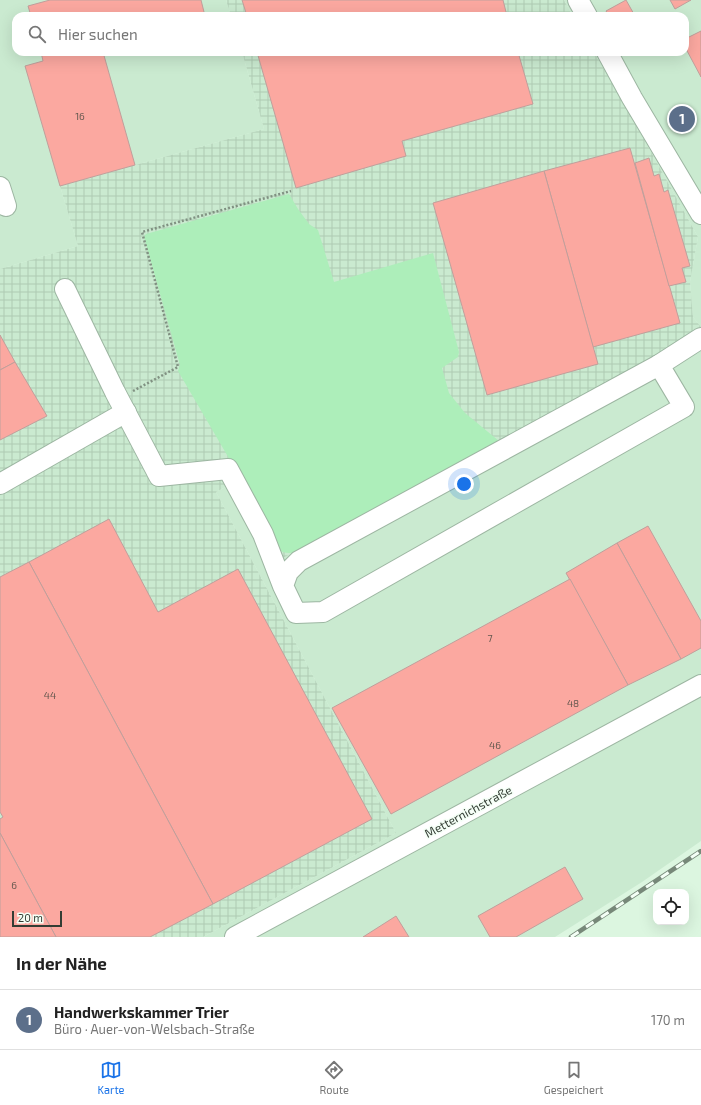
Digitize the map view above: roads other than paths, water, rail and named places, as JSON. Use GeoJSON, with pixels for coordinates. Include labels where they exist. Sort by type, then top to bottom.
{"type":"FeatureCollection","features":[{"type":"Feature","properties":{"kind":"street"},"geometry":{"type":"LineString","coordinates":[[578,0],[585,12]]}},
{"type":"Feature","properties":{"kind":"street"},"geometry":{"type":"LineString","coordinates":[[609,56],[632,98],[701,214]]}},
{"type":"Feature","properties":{"kind":"street"},"geometry":{"type":"LineString","coordinates":[[65,289],[159,476],[228,470],[263,534],[283,586],[296,613],[323,612],[684,407],[659,365]]}},
{"type":"Feature","properties":{"kind":"street"},"geometry":{"type":"LineString","coordinates":[[283,586],[288,572],[299,561],[659,365],[701,338]]}},
{"type":"Feature","properties":{"kind":"street"},"geometry":{"type":"LineString","coordinates":[[0,484],[122,405]]}},
{"type":"Feature","properties":{"kind":"street","name":"Metternichstraße"},"geometry":{"type":"LineString","coordinates":[[235,937],[701,685]]}},
{"type":"Feature","properties":{"kind":"railway"},"geometry":{"type":"LineString","coordinates":[[571,937],[701,851]]}},
{"type":"Feature","properties":{"kind":"place","name":"Handwerkskammer Trier"},"geometry":{"type":"Point","coordinates":[682,119]}}]}
